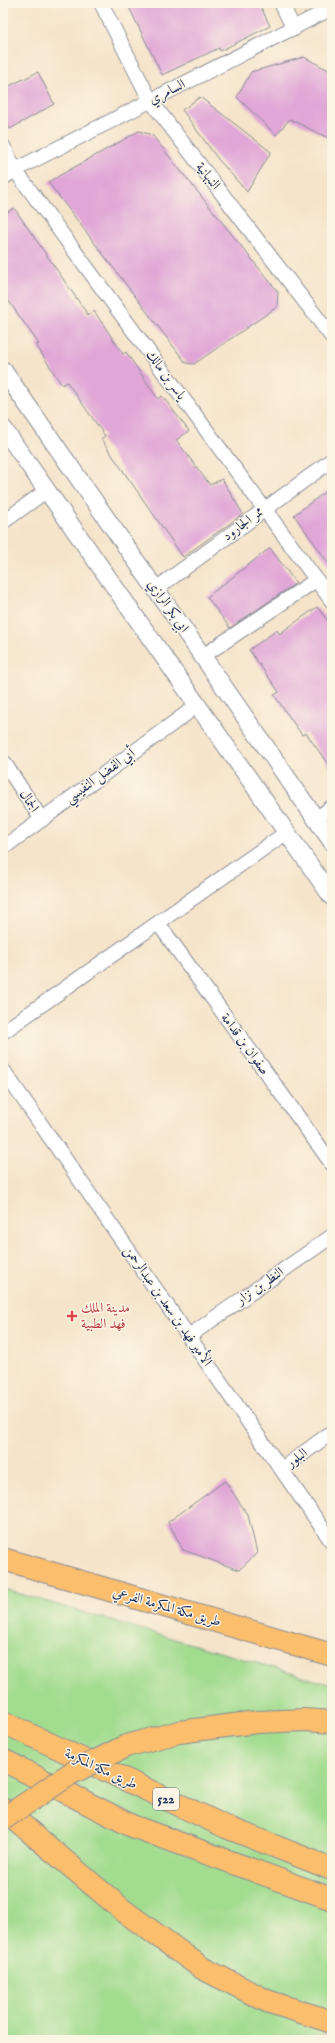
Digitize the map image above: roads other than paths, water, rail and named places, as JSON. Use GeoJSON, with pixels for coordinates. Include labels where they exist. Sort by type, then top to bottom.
{"type":"FeatureCollection","features":[{"type":"Feature","properties":{"kind":"main road","name":"طريق مكة المكرمة الفرعي"},"geometry":{"type":"LineString","coordinates":[[3,1559],[332,1654]]}},
{"type":"Feature","properties":{"kind":"main road"},"geometry":{"type":"LineString","coordinates":[[3,1819],[70,1774],[126,1746],[179,1732],[257,1722],[305,1720],[332,1722]]}},
{"type":"Feature","properties":{"kind":"main road","name":"طريق مكة المكرمة"},"geometry":{"type":"LineString","coordinates":[[3,1722],[226,1827],[332,1869]]}},
{"type":"Feature","properties":{"kind":"main road"},"geometry":{"type":"LineString","coordinates":[[3,1760],[132,1826],[332,1899]]}},
{"type":"Feature","properties":{"kind":"main road"},"geometry":{"type":"LineString","coordinates":[[3,1809],[124,1911],[202,1968],[267,2001],[332,2022]]}},
{"type":"Feature","properties":{"kind":"street","name":"النبهانية"},"geometry":{"type":"LineString","coordinates":[[101,3],[150,100],[332,337]]}},
{"type":"Feature","properties":{"kind":"street"},"geometry":{"type":"LineString","coordinates":[[281,3],[294,29]]}},
{"type":"Feature","properties":{"kind":"street","name":"السامري"},"geometry":{"type":"LineString","coordinates":[[3,178],[15,170],[150,100],[294,29],[332,8]]}},
{"type":"Feature","properties":{"kind":"street","name":"ياسر بن مالك"},"geometry":{"type":"LineString","coordinates":[[3,146],[15,170],[332,601]]}},
{"type":"Feature","properties":{"kind":"street","name":"ابي بكر الرازي"},"geometry":{"type":"LineString","coordinates":[[3,370],[332,842]]}},
{"type":"Feature","properties":{"kind":"street"},"geometry":{"type":"LineString","coordinates":[[3,428],[46,492],[198,705],[332,897]]}},
{"type":"Feature","properties":{"kind":"street","name":"ممر الجارود"},"geometry":{"type":"LineString","coordinates":[[156,589],[264,508],[332,460]]}},
{"type":"Feature","properties":{"kind":"street"},"geometry":{"type":"LineString","coordinates":[[3,522],[46,492]]}},
{"type":"Feature","properties":{"kind":"street"},"geometry":{"type":"LineString","coordinates":[[202,656],[316,580]]}},
{"type":"Feature","properties":{"kind":"street","name":"أبي الفضل النفيسي"},"geometry":{"type":"LineString","coordinates":[[3,848],[198,705]]}},
{"type":"Feature","properties":{"kind":"street","name":"الجمال"},"geometry":{"type":"LineString","coordinates":[[3,761],[42,820]]}},
{"type":"Feature","properties":{"kind":"street"},"geometry":{"type":"LineString","coordinates":[[316,819],[332,807]]}},
{"type":"Feature","properties":{"kind":"street"},"geometry":{"type":"LineString","coordinates":[[3,1032],[286,832]]}},
{"type":"Feature","properties":{"kind":"street","name":"صفوان بن قدامة"},"geometry":{"type":"LineString","coordinates":[[158,923],[332,1164]]}},
{"type":"Feature","properties":{"kind":"street","name":"الأمير فهد بن سعد بن عبدالرحمن"},"geometry":{"type":"LineString","coordinates":[[3,1070],[332,1542]]}},
{"type":"Feature","properties":{"kind":"street","name":"النظر بن نزار"},"geometry":{"type":"LineString","coordinates":[[189,1336],[332,1236]]}},
{"type":"Feature","properties":{"kind":"street","name":"البلور"},"geometry":{"type":"LineString","coordinates":[[282,1469],[332,1432]]}},
{"type":"Feature","properties":{"kind":"street"},"geometry":{"type":"LineString","coordinates":[[308,1648],[332,1646]]}},
{"type":"Feature","properties":{"kind":"place","name":"مدينة الملك فهد الطبية"},"geometry":{"type":"Point","coordinates":[72,1316]}}]}
